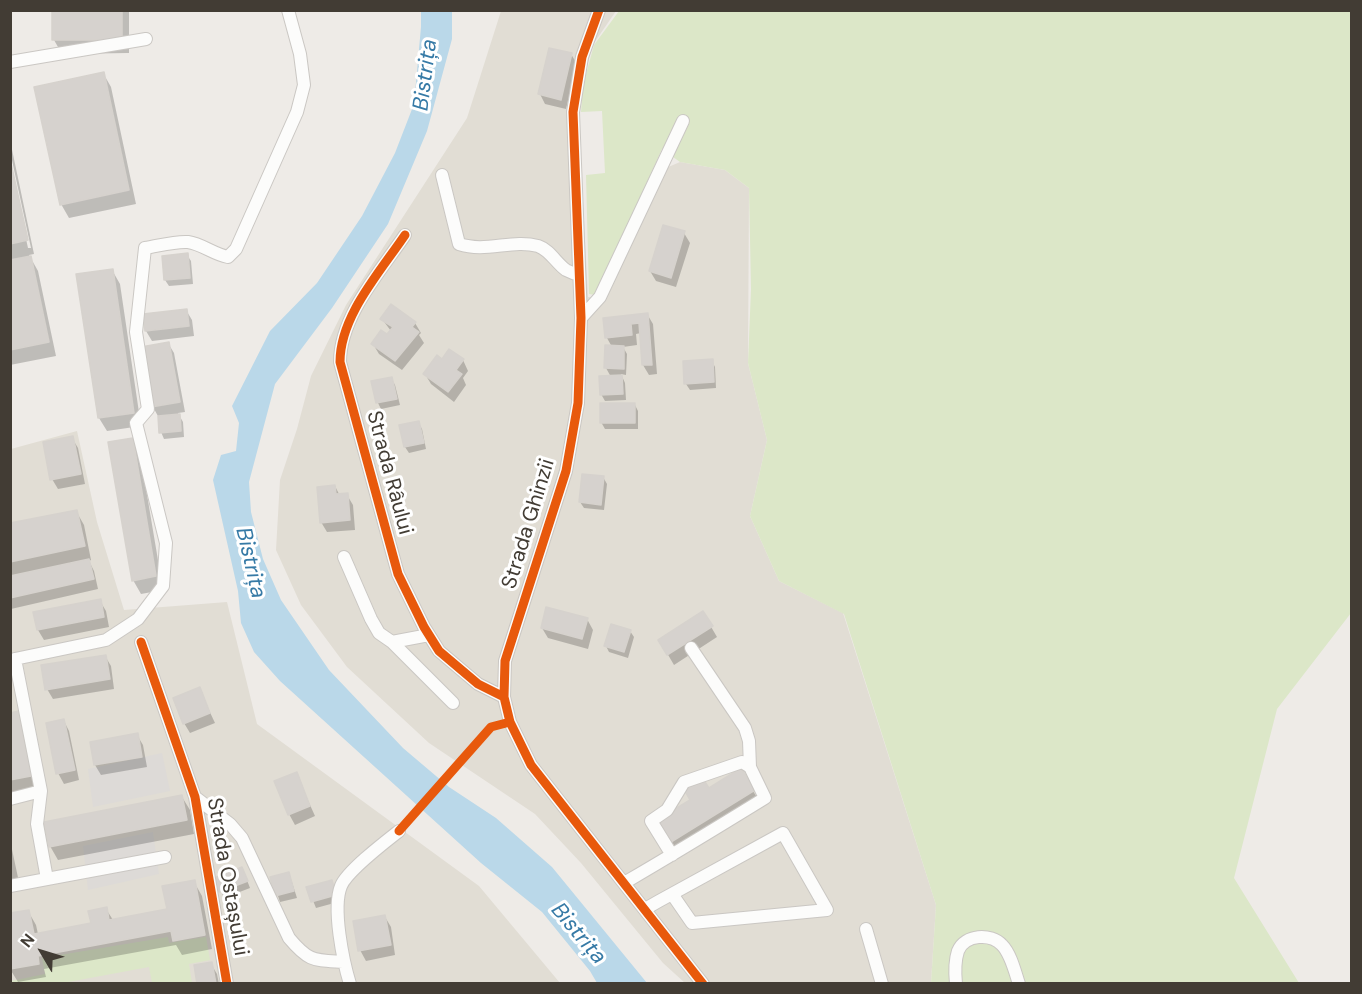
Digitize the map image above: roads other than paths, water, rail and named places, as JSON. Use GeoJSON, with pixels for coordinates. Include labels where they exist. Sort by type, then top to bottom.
{"type":"FeatureCollection","features":[{"type":"Feature","properties":{"kind":"street"},"geometry":{"type":"LineString","coordinates":[[47,879],[37,824],[41,791],[13,660],[106,640],[138,619],[163,586],[166,543],[136,423],[148,409],[136,332],[145,248],[186,242],[199,245],[217,255],[228,257],[236,249],[297,112],[304,85],[300,54],[288,10]]}},
{"type":"Feature","properties":{"kind":"street","name":"Strada Ghinzii"},"geometry":{"type":"LineString","coordinates":[[600,10],[582,57],[573,112],[581,318],[578,403],[566,471],[505,661],[504,697],[510,722],[531,765],[704,984]]}},
{"type":"Feature","properties":{"kind":"street"},"geometry":{"type":"LineString","coordinates":[[10,62],[146,39]]}},
{"type":"Feature","properties":{"kind":"street"},"geometry":{"type":"LineString","coordinates":[[581,318],[600,297],[683,121]]}},
{"type":"Feature","properties":{"kind":"street"},"geometry":{"type":"LineString","coordinates":[[442,175],[459,244],[470,248],[524,244],[536,246],[544,249],[567,270],[579,275]]}},
{"type":"Feature","properties":{"kind":"street","name":"Strada Râului"},"geometry":{"type":"LineString","coordinates":[[405,235],[353,313],[340,345],[340,362],[398,574],[439,651],[478,684],[504,697]]}},
{"type":"Feature","properties":{"kind":"street"},"geometry":{"type":"LineString","coordinates":[[344,556],[379,633],[392,642],[453,703]]}},
{"type":"Feature","properties":{"kind":"street"},"geometry":{"type":"LineString","coordinates":[[392,642],[429,635]]}},
{"type":"Feature","properties":{"kind":"street","name":"Strada Ostașului"},"geometry":{"type":"LineString","coordinates":[[141,642],[195,797],[227,984]]}},
{"type":"Feature","properties":{"kind":"street"},"geometry":{"type":"LineString","coordinates":[[624,884],[765,798],[750,767],[749,741],[745,728],[691,648]]}},
{"type":"Feature","properties":{"kind":"street"},"geometry":{"type":"LineString","coordinates":[[672,855],[651,821],[667,810],[684,782],[742,762],[750,767]]}},
{"type":"Feature","properties":{"kind":"street"},"geometry":{"type":"LineString","coordinates":[[10,799],[41,791]]}},
{"type":"Feature","properties":{"kind":"street"},"geometry":{"type":"LineString","coordinates":[[195,797],[219,814],[242,838],[289,938],[301,952],[317,960],[343,962]]}},
{"type":"Feature","properties":{"kind":"street"},"geometry":{"type":"LineString","coordinates":[[350,984],[343,962],[339,919],[341,886],[348,876],[399,831]]}},
{"type":"Feature","properties":{"kind":"street"},"geometry":{"type":"LineString","coordinates":[[645,909],[783,832],[827,910],[692,923],[672,894]]}},
{"type":"Feature","properties":{"kind":"street"},"geometry":{"type":"LineString","coordinates":[[10,886],[165,856]]}},
{"type":"Feature","properties":{"kind":"street"},"geometry":{"type":"LineString","coordinates":[[866,929],[882,984]]}},
{"type":"Feature","properties":{"kind":"street"},"geometry":{"type":"LineString","coordinates":[[956,984],[958,950],[967,941],[979,936],[992,938],[1004,946],[1019,984]]}},
{"type":"Feature","properties":{"kind":"water","name":"Bistrița"},"geometry":{"type":"Polygon","coordinates":[[[421,11],[452,11],[452,39],[427,131],[388,224],[332,308],[275,384],[249,482],[251,512],[263,559],[281,600],[329,670],[403,748],[449,787],[496,818],[552,867],[647,983],[597,983],[590,971],[542,912],[481,863],[280,681],[254,652],[241,623],[238,591],[213,480],[221,455],[236,451],[239,423],[232,406],[270,331],[317,283],[362,216],[395,153],[414,104],[421,11]]]}}]}
